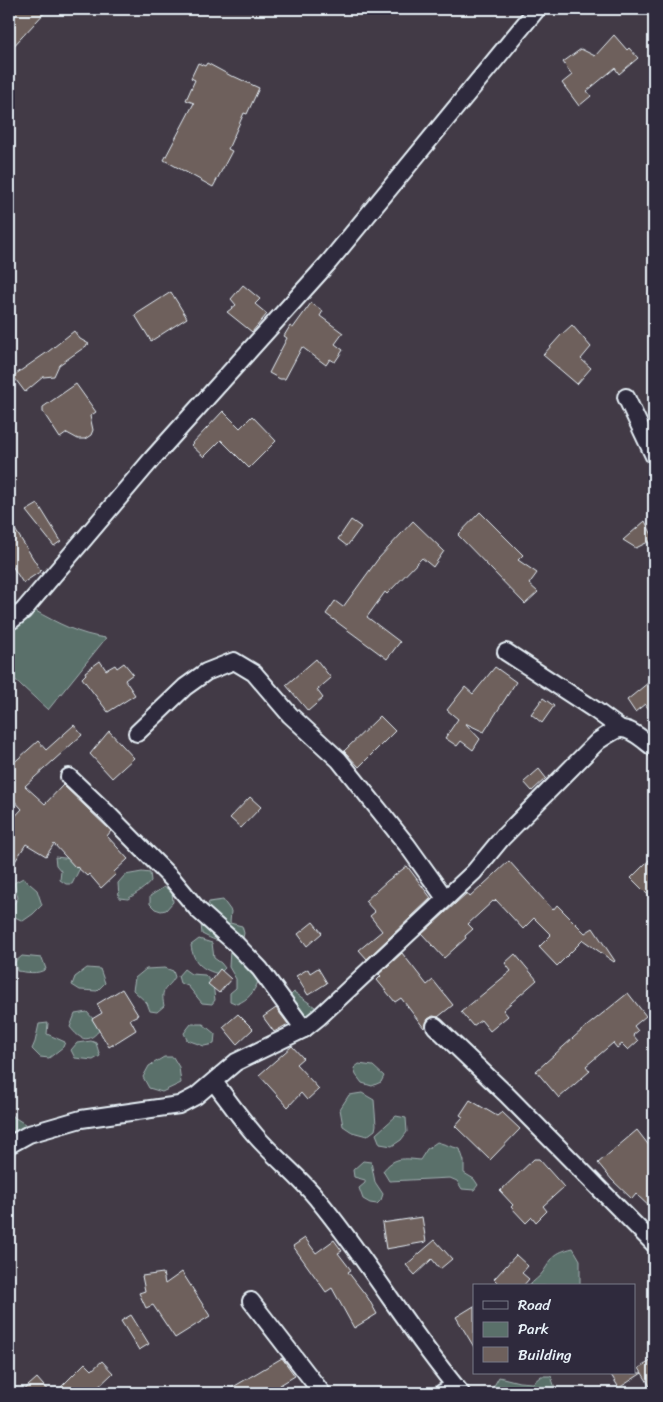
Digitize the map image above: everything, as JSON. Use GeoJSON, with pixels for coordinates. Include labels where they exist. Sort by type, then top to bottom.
{"type":"FeatureCollection","features":[{"type":"Feature","properties":{"kind":"street"},"geometry":{"type":"LineString","coordinates":[[9,620],[12,620],[27,606],[152,459],[329,262],[537,9]]}},
{"type":"Feature","properties":{"kind":"street"},"geometry":{"type":"LineString","coordinates":[[626,397],[650,433],[654,456]]}},
{"type":"Feature","properties":{"kind":"street"},"geometry":{"type":"LineString","coordinates":[[506,652],[621,729],[629,731],[654,748]]}},
{"type":"Feature","properties":{"kind":"street"},"geometry":{"type":"LineString","coordinates":[[138,733],[184,687],[206,672],[234,661],[254,673],[290,715],[338,760],[407,845],[445,898]]}},
{"type":"Feature","properties":{"kind":"street"},"geometry":{"type":"LineString","coordinates":[[9,1144],[30,1134],[81,1120],[179,1105],[196,1096],[236,1062],[304,1029],[330,1008],[474,872],[502,838],[598,741],[615,730],[621,729]]}},
{"type":"Feature","properties":{"kind":"street"},"geometry":{"type":"LineString","coordinates":[[69,777],[107,812],[174,881],[198,910],[234,942],[260,969],[304,1029]]}},
{"type":"Feature","properties":{"kind":"street"},"geometry":{"type":"LineString","coordinates":[[435,1026],[506,1094],[654,1244]]}},
{"type":"Feature","properties":{"kind":"street"},"geometry":{"type":"LineString","coordinates":[[214,1082],[256,1136],[319,1200],[400,1311],[453,1391]]}},
{"type":"Feature","properties":{"kind":"street"},"geometry":{"type":"LineString","coordinates":[[251,1301],[322,1393]]}},
{"type":"Feature","properties":{"kind":"green space"},"geometry":{"type":"Polygon","coordinates":[[[34,610],[78,631],[106,638],[48,710],[9,674],[9,628],[34,610]]]}},
{"type":"Feature","properties":{"kind":"green space"},"geometry":{"type":"Polygon","coordinates":[[[55,857],[74,859],[79,870],[72,884],[66,884],[60,880],[61,871],[56,865],[55,857]]]}},
{"type":"Feature","properties":{"kind":"green space"},"geometry":{"type":"Polygon","coordinates":[[[142,872],[150,873],[151,881],[149,884],[128,899],[119,898],[118,883],[125,875],[142,872]]]}},
{"type":"Feature","properties":{"kind":"green space"},"geometry":{"type":"Polygon","coordinates":[[[23,878],[37,890],[42,905],[23,921],[15,917],[10,909],[18,898],[14,883],[23,878]]]}},
{"type":"Feature","properties":{"kind":"green space"},"geometry":{"type":"Polygon","coordinates":[[[164,887],[172,892],[173,902],[166,910],[161,911],[155,909],[150,904],[150,896],[164,887]]]}},
{"type":"Feature","properties":{"kind":"green space"},"geometry":{"type":"Polygon","coordinates":[[[223,900],[231,911],[230,923],[242,926],[243,938],[219,941],[202,934],[201,924],[209,902],[223,900]]]}},
{"type":"Feature","properties":{"kind":"green space"},"geometry":{"type":"Polygon","coordinates":[[[199,939],[212,943],[214,958],[225,968],[219,974],[204,968],[194,957],[191,945],[199,939]]]}},
{"type":"Feature","properties":{"kind":"green space"},"geometry":{"type":"Polygon","coordinates":[[[240,942],[262,981],[258,982],[248,998],[237,1004],[230,1001],[230,993],[236,988],[236,979],[229,967],[230,950],[240,942]]]}},
{"type":"Feature","properties":{"kind":"green space"},"geometry":{"type":"Polygon","coordinates":[[[22,956],[42,958],[46,969],[36,973],[17,971],[15,962],[22,956]]]}},
{"type":"Feature","properties":{"kind":"green space"},"geometry":{"type":"Polygon","coordinates":[[[87,968],[100,969],[105,983],[97,991],[80,990],[72,985],[75,977],[87,968]]]}},
{"type":"Feature","properties":{"kind":"green space"},"geometry":{"type":"Polygon","coordinates":[[[165,968],[173,971],[175,977],[165,989],[163,995],[164,1006],[157,1012],[150,1011],[147,1003],[133,990],[135,978],[146,969],[165,968]]]}},
{"type":"Feature","properties":{"kind":"green space"},"geometry":{"type":"Polygon","coordinates":[[[184,969],[191,974],[205,975],[213,984],[215,1000],[212,1004],[202,1003],[188,986],[180,983],[178,976],[184,969]]]}},
{"type":"Feature","properties":{"kind":"green space"},"geometry":{"type":"Polygon","coordinates":[[[294,992],[315,1007],[316,1012],[307,1017],[299,1011],[289,997],[294,992]]]}},
{"type":"Feature","properties":{"kind":"green space"},"geometry":{"type":"Polygon","coordinates":[[[87,1012],[101,1028],[93,1037],[85,1039],[81,1038],[70,1027],[75,1014],[87,1012]]]}},
{"type":"Feature","properties":{"kind":"green space"},"geometry":{"type":"Polygon","coordinates":[[[48,1023],[47,1034],[65,1042],[63,1047],[49,1058],[40,1057],[32,1049],[39,1024],[48,1023]]]}},
{"type":"Feature","properties":{"kind":"green space"},"geometry":{"type":"Polygon","coordinates":[[[191,1024],[203,1024],[215,1034],[214,1044],[204,1046],[187,1040],[184,1033],[191,1024]]]}},
{"type":"Feature","properties":{"kind":"green space"},"geometry":{"type":"Polygon","coordinates":[[[91,1041],[96,1043],[100,1056],[93,1060],[75,1058],[71,1050],[77,1043],[91,1041]]]}},
{"type":"Feature","properties":{"kind":"green space"},"geometry":{"type":"Polygon","coordinates":[[[164,1057],[173,1057],[179,1067],[181,1083],[162,1092],[149,1088],[143,1077],[149,1066],[164,1057]]]}},
{"type":"Feature","properties":{"kind":"green space"},"geometry":{"type":"Polygon","coordinates":[[[359,1064],[373,1066],[384,1076],[381,1082],[372,1086],[362,1083],[356,1075],[354,1068],[359,1064]]]}},
{"type":"Feature","properties":{"kind":"green space"},"geometry":{"type":"Polygon","coordinates":[[[362,1093],[374,1100],[376,1125],[375,1130],[367,1136],[352,1132],[343,1126],[340,1109],[349,1095],[362,1093]]]}},
{"type":"Feature","properties":{"kind":"green space"},"geometry":{"type":"Polygon","coordinates":[[[9,1114],[25,1124],[20,1133],[9,1136],[9,1114]]]}},
{"type":"Feature","properties":{"kind":"green space"},"geometry":{"type":"Polygon","coordinates":[[[396,1116],[406,1118],[407,1132],[401,1140],[392,1146],[380,1144],[376,1134],[396,1116]]]}},
{"type":"Feature","properties":{"kind":"green space"},"geometry":{"type":"Polygon","coordinates":[[[437,1142],[460,1149],[464,1161],[464,1173],[474,1179],[478,1185],[474,1190],[462,1189],[457,1181],[450,1178],[389,1181],[383,1171],[387,1166],[395,1161],[404,1159],[420,1160],[427,1149],[437,1142]]]}},
{"type":"Feature","properties":{"kind":"green space"},"geometry":{"type":"Polygon","coordinates":[[[363,1161],[371,1162],[375,1182],[383,1194],[377,1204],[363,1199],[359,1188],[365,1183],[365,1180],[354,1177],[353,1170],[363,1161]]]}},
{"type":"Feature","properties":{"kind":"green space"},"geometry":{"type":"Polygon","coordinates":[[[573,1248],[580,1260],[580,1284],[531,1284],[542,1274],[555,1256],[573,1248]]]}},
{"type":"Feature","properties":{"kind":"green space"},"geometry":{"type":"Polygon","coordinates":[[[541,1376],[551,1376],[555,1388],[551,1393],[492,1393],[491,1391],[499,1377],[533,1383],[541,1376]]]}},
{"type":"Feature","properties":{"kind":"building"},"geometry":{"type":"Polygon","coordinates":[[[14,9],[48,9],[9,51],[9,14],[14,9]]]}},
{"type":"Feature","properties":{"kind":"building"},"geometry":{"type":"Polygon","coordinates":[[[614,35],[627,50],[629,48],[638,58],[619,74],[615,68],[587,91],[591,96],[579,106],[562,83],[572,75],[563,62],[581,49],[595,56],[614,35]]]}},
{"type":"Feature","properties":{"kind":"building"},"geometry":{"type":"Polygon","coordinates":[[[198,63],[205,66],[207,63],[259,88],[247,114],[244,113],[228,149],[232,151],[213,187],[164,160],[194,103],[186,100],[195,80],[191,78],[198,63]]]}},
{"type":"Feature","properties":{"kind":"building"},"geometry":{"type":"Polygon","coordinates":[[[243,285],[260,299],[255,304],[267,314],[252,332],[227,312],[236,305],[231,299],[243,285]]]}},
{"type":"Feature","properties":{"kind":"building"},"geometry":{"type":"Polygon","coordinates":[[[171,292],[187,318],[151,341],[135,315],[171,292]]]}},
{"type":"Feature","properties":{"kind":"building"},"geometry":{"type":"Polygon","coordinates":[[[311,303],[323,311],[320,316],[343,333],[335,344],[343,350],[335,362],[330,359],[326,365],[302,347],[285,379],[280,379],[269,373],[287,338],[284,336],[290,326],[293,328],[311,303]]]}},
{"type":"Feature","properties":{"kind":"building"},"geometry":{"type":"Polygon","coordinates":[[[572,325],[591,347],[581,359],[591,368],[577,384],[543,355],[572,325]]]}},
{"type":"Feature","properties":{"kind":"building"},"geometry":{"type":"Polygon","coordinates":[[[74,331],[80,339],[89,344],[59,365],[54,376],[43,377],[25,392],[13,376],[74,331]]]}},
{"type":"Feature","properties":{"kind":"building"},"geometry":{"type":"Polygon","coordinates":[[[76,384],[96,412],[90,416],[93,430],[91,435],[85,439],[78,439],[67,433],[60,438],[43,412],[43,407],[76,384]]]}},
{"type":"Feature","properties":{"kind":"building"},"geometry":{"type":"Polygon","coordinates":[[[223,411],[240,428],[252,416],[276,441],[249,468],[221,440],[204,457],[191,445],[223,411]]]}},
{"type":"Feature","properties":{"kind":"building"},"geometry":{"type":"Polygon","coordinates":[[[38,504],[61,541],[54,546],[26,511],[38,504]]]}},
{"type":"Feature","properties":{"kind":"building"},"geometry":{"type":"Polygon","coordinates":[[[480,512],[523,555],[518,560],[537,573],[529,584],[538,592],[525,604],[458,535],[480,512]]]}},
{"type":"Feature","properties":{"kind":"building"},"geometry":{"type":"Polygon","coordinates":[[[9,520],[41,571],[23,583],[9,561],[9,520]]]}},
{"type":"Feature","properties":{"kind":"building"},"geometry":{"type":"Polygon","coordinates":[[[351,520],[361,527],[347,546],[338,539],[351,520]]]}},
{"type":"Feature","properties":{"kind":"building"},"geometry":{"type":"Polygon","coordinates":[[[413,521],[444,551],[433,567],[422,558],[387,594],[385,592],[367,617],[400,642],[387,659],[326,614],[335,601],[343,607],[378,559],[413,521]]]}},
{"type":"Feature","properties":{"kind":"building"},"geometry":{"type":"Polygon","coordinates":[[[645,521],[654,539],[636,548],[623,540],[645,521]]]}},
{"type":"Feature","properties":{"kind":"building"},"geometry":{"type":"Polygon","coordinates":[[[316,659],[331,678],[317,690],[323,698],[308,711],[286,685],[316,659]]]}},
{"type":"Feature","properties":{"kind":"building"},"geometry":{"type":"Polygon","coordinates":[[[100,661],[106,670],[115,665],[117,668],[124,663],[133,674],[125,680],[135,695],[108,712],[82,678],[86,674],[85,672],[100,661]]]}},
{"type":"Feature","properties":{"kind":"building"},"geometry":{"type":"Polygon","coordinates":[[[495,667],[516,682],[484,732],[465,723],[480,739],[473,750],[461,741],[457,746],[445,738],[458,719],[447,710],[465,687],[473,694],[495,667]]]}},
{"type":"Feature","properties":{"kind":"building"},"geometry":{"type":"Polygon","coordinates":[[[654,678],[654,716],[645,704],[635,712],[627,700],[654,678]]]}},
{"type":"Feature","properties":{"kind":"building"},"geometry":{"type":"Polygon","coordinates":[[[543,698],[554,706],[542,723],[531,714],[543,698]]]}},
{"type":"Feature","properties":{"kind":"building"},"geometry":{"type":"Polygon","coordinates":[[[380,716],[395,731],[359,767],[344,751],[380,716]]]}},
{"type":"Feature","properties":{"kind":"building"},"geometry":{"type":"Polygon","coordinates":[[[74,725],[82,735],[25,786],[45,804],[63,785],[111,831],[107,836],[128,859],[101,888],[89,874],[87,876],[76,868],[54,844],[46,856],[26,844],[9,871],[9,841],[14,833],[9,828],[9,823],[22,809],[9,795],[9,767],[38,741],[46,750],[74,725]]]}},
{"type":"Feature","properties":{"kind":"building"},"geometry":{"type":"Polygon","coordinates":[[[109,731],[134,758],[112,778],[90,754],[109,731]]]}},
{"type":"Feature","properties":{"kind":"building"},"geometry":{"type":"Polygon","coordinates":[[[539,769],[546,778],[532,791],[524,782],[539,769]]]}},
{"type":"Feature","properties":{"kind":"building"},"geometry":{"type":"Polygon","coordinates":[[[250,797],[261,807],[241,828],[230,818],[250,797]]]}},
{"type":"Feature","properties":{"kind":"building"},"geometry":{"type":"Polygon","coordinates":[[[654,855],[654,901],[631,878],[654,855]]]}},
{"type":"Feature","properties":{"kind":"building"},"geometry":{"type":"Polygon","coordinates":[[[509,861],[553,910],[557,905],[585,933],[593,928],[615,961],[583,940],[557,966],[539,947],[551,935],[534,918],[523,929],[496,900],[468,924],[473,929],[444,958],[422,934],[467,893],[470,897],[509,861]]]}},
{"type":"Feature","properties":{"kind":"building"},"geometry":{"type":"Polygon","coordinates":[[[407,866],[431,898],[367,959],[359,950],[382,931],[370,916],[375,912],[365,901],[407,866]]]}},
{"type":"Feature","properties":{"kind":"building"},"geometry":{"type":"Polygon","coordinates":[[[313,922],[322,933],[307,946],[298,934],[313,922]]]}},
{"type":"Feature","properties":{"kind":"building"},"geometry":{"type":"Polygon","coordinates":[[[402,953],[427,985],[433,980],[453,1005],[438,1017],[433,1016],[428,1019],[424,1028],[401,998],[395,1002],[377,980],[381,976],[379,974],[402,953]]]}},
{"type":"Feature","properties":{"kind":"building"},"geometry":{"type":"Polygon","coordinates":[[[515,954],[537,980],[503,1010],[508,1016],[490,1031],[481,1020],[473,1026],[461,1012],[511,971],[505,963],[515,954]]]}},
{"type":"Feature","properties":{"kind":"building"},"geometry":{"type":"Polygon","coordinates":[[[318,968],[327,983],[308,995],[296,976],[308,969],[310,973],[318,968]]]}},
{"type":"Feature","properties":{"kind":"building"},"geometry":{"type":"Polygon","coordinates":[[[220,969],[231,979],[219,993],[208,984],[220,969]]]}},
{"type":"Feature","properties":{"kind":"building"},"geometry":{"type":"Polygon","coordinates":[[[122,989],[138,1015],[130,1019],[136,1030],[109,1047],[92,1019],[102,1013],[97,1004],[122,989]]]}},
{"type":"Feature","properties":{"kind":"building"},"geometry":{"type":"Polygon","coordinates":[[[628,993],[646,1016],[634,1026],[638,1031],[633,1035],[638,1041],[628,1050],[622,1044],[617,1048],[613,1043],[586,1066],[590,1071],[559,1098],[536,1071],[582,1030],[628,993]]]}},
{"type":"Feature","properties":{"kind":"building"},"geometry":{"type":"Polygon","coordinates":[[[276,1008],[288,1024],[274,1032],[263,1017],[276,1008]]]}},
{"type":"Feature","properties":{"kind":"building"},"geometry":{"type":"Polygon","coordinates":[[[238,1014],[253,1029],[237,1044],[223,1027],[238,1014]]]}},
{"type":"Feature","properties":{"kind":"building"},"geometry":{"type":"Polygon","coordinates":[[[292,1046],[303,1058],[296,1064],[319,1089],[307,1100],[301,1093],[288,1107],[259,1075],[292,1046]]]}},
{"type":"Feature","properties":{"kind":"building"},"geometry":{"type":"Polygon","coordinates":[[[470,1100],[497,1116],[502,1112],[520,1129],[490,1160],[455,1126],[463,1117],[460,1115],[470,1100]]]}},
{"type":"Feature","properties":{"kind":"building"},"geometry":{"type":"Polygon","coordinates":[[[637,1130],[654,1152],[654,1211],[636,1194],[632,1199],[598,1163],[637,1130]]]}},
{"type":"Feature","properties":{"kind":"building"},"geometry":{"type":"Polygon","coordinates":[[[534,1159],[539,1159],[564,1187],[543,1206],[547,1211],[536,1222],[532,1217],[526,1223],[511,1207],[513,1205],[500,1191],[534,1159]]]}},
{"type":"Feature","properties":{"kind":"building"},"geometry":{"type":"Polygon","coordinates":[[[422,1217],[426,1242],[386,1249],[382,1223],[422,1217]]]}},
{"type":"Feature","properties":{"kind":"building"},"geometry":{"type":"Polygon","coordinates":[[[305,1238],[316,1253],[334,1240],[342,1251],[338,1253],[351,1270],[348,1272],[368,1298],[377,1314],[354,1328],[332,1288],[326,1292],[293,1246],[305,1238]]]}},
{"type":"Feature","properties":{"kind":"building"},"geometry":{"type":"Polygon","coordinates":[[[435,1240],[452,1259],[440,1269],[432,1259],[415,1275],[406,1265],[435,1240]]]}},
{"type":"Feature","properties":{"kind":"building"},"geometry":{"type":"Polygon","coordinates":[[[516,1255],[528,1266],[522,1273],[529,1279],[525,1284],[499,1284],[494,1279],[516,1255]]]}},
{"type":"Feature","properties":{"kind":"building"},"geometry":{"type":"Polygon","coordinates":[[[182,1272],[210,1316],[175,1338],[153,1305],[146,1308],[139,1293],[145,1291],[142,1276],[163,1273],[165,1284],[182,1272]]]}},
{"type":"Feature","properties":{"kind":"building"},"geometry":{"type":"Polygon","coordinates":[[[473,1307],[473,1345],[456,1317],[473,1307]]]}},
{"type":"Feature","properties":{"kind":"building"},"geometry":{"type":"Polygon","coordinates":[[[131,1315],[149,1344],[139,1350],[121,1321],[131,1315]]]}},
{"type":"Feature","properties":{"kind":"building"},"geometry":{"type":"Polygon","coordinates":[[[282,1358],[295,1376],[280,1385],[285,1393],[223,1393],[282,1358]]]}},
{"type":"Feature","properties":{"kind":"building"},"geometry":{"type":"Polygon","coordinates":[[[654,1359],[654,1393],[639,1368],[654,1359]]]}},
{"type":"Feature","properties":{"kind":"building"},"geometry":{"type":"Polygon","coordinates":[[[102,1361],[113,1373],[92,1393],[55,1393],[85,1363],[92,1370],[102,1361]]]}},
{"type":"Feature","properties":{"kind":"building"},"geometry":{"type":"Polygon","coordinates":[[[642,1373],[619,1388],[611,1374],[642,1373]]]}},
{"type":"Feature","properties":{"kind":"building"},"geometry":{"type":"Polygon","coordinates":[[[37,1378],[50,1393],[20,1393],[37,1378]]]}}]}
